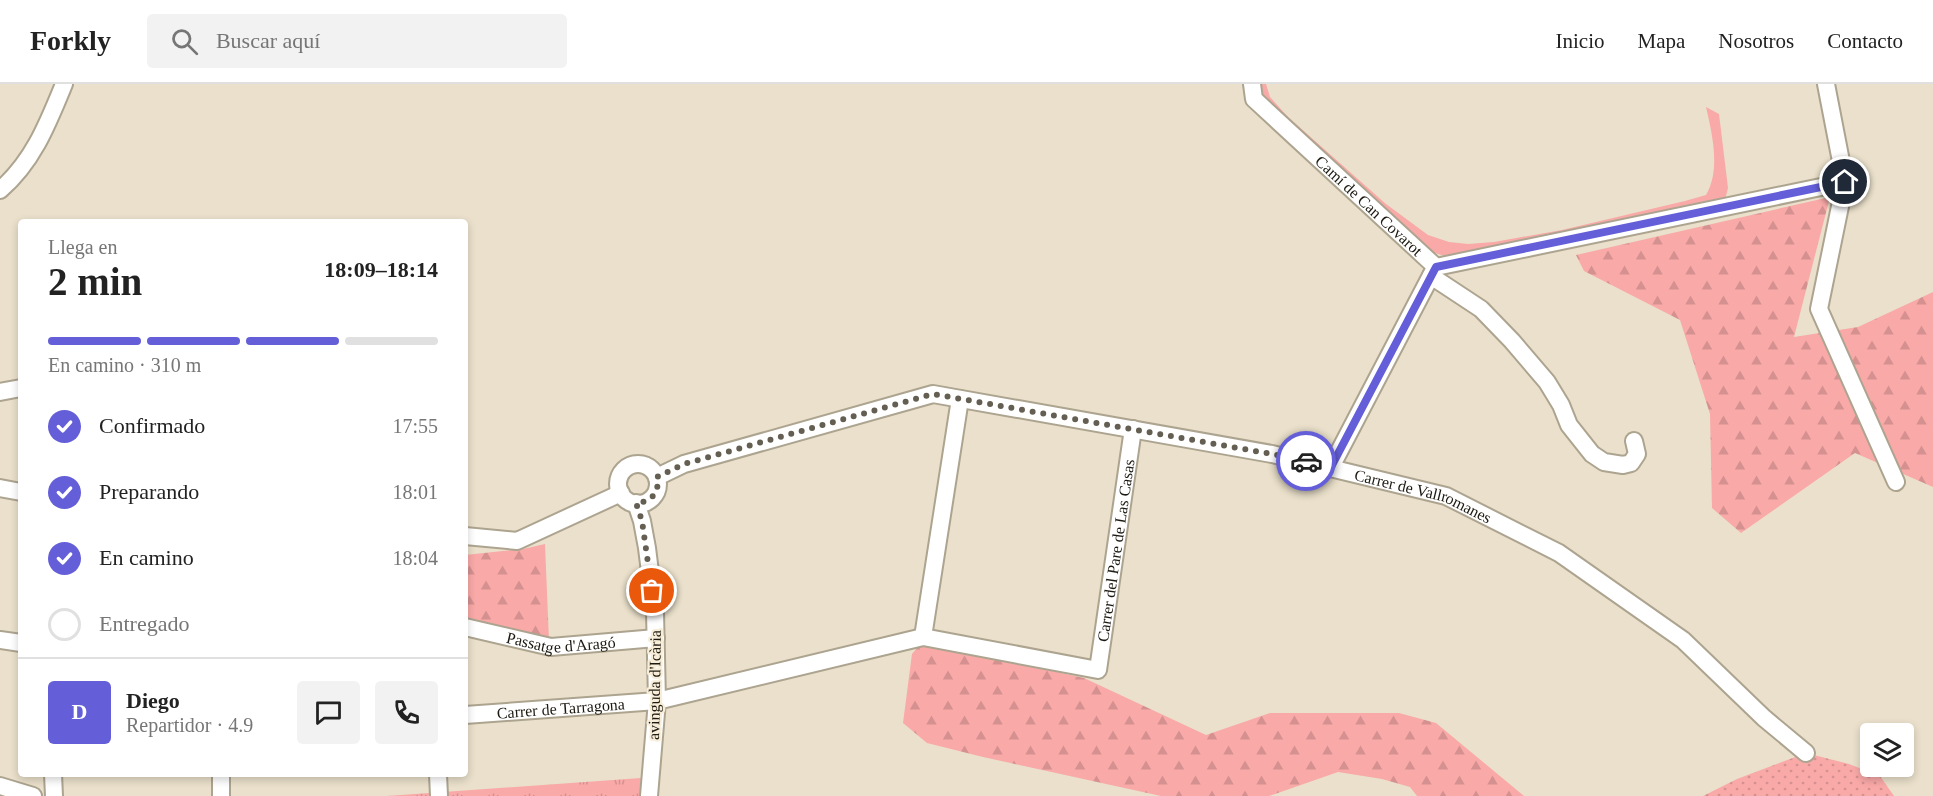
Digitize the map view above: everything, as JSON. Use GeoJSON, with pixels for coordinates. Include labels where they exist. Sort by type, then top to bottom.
{"type":"FeatureCollection","features":[{"type":"Feature","properties":{"kind":"street"},"geometry":{"type":"LineString","coordinates":[[0,190],[29,158],[42,136],[64,84]]}},
{"type":"Feature","properties":{"kind":"street","name":"Camí de Can Covarot"},"geometry":{"type":"LineString","coordinates":[[1252,84],[1254,99],[1434,272],[1331,467]]}},
{"type":"Feature","properties":{"kind":"street"},"geometry":{"type":"LineString","coordinates":[[1826,84],[1845,182],[1819,309],[1896,482]]}},
{"type":"Feature","properties":{"kind":"street"},"geometry":{"type":"LineString","coordinates":[[1434,272],[1845,182]]}},
{"type":"Feature","properties":{"kind":"street"},"geometry":{"type":"LineString","coordinates":[[1434,272],[1481,309],[1512,341],[1547,382],[1561,405],[1569,425],[1592,454],[1604,462],[1623,465],[1631,463],[1636,454],[1634,441]]}},
{"type":"Feature","properties":{"kind":"street"},"geometry":{"type":"LineString","coordinates":[[0,392],[18,389]]}},
{"type":"Feature","properties":{"kind":"street","name":"Carrer de Vallromanes"},"geometry":{"type":"LineString","coordinates":[[657,477],[684,464],[933,394],[1272,454],[1331,467],[1446,496],[1559,553],[1683,640],[1764,718],[1806,753]]}},
{"type":"Feature","properties":{"kind":"street"},"geometry":{"type":"LineString","coordinates":[[923,637],[960,399]]}},
{"type":"Feature","properties":{"kind":"street","name":"Carrer del Pare de Las Casas"},"geometry":{"type":"LineString","coordinates":[[923,637],[1098,670],[1133,429]]}},
{"type":"Feature","properties":{"kind":"street"},"geometry":{"type":"LineString","coordinates":[[630,465],[649,467],[657,477],[657,490],[649,500],[630,502],[621,493],[619,480],[621,474],[630,465]]}},
{"type":"Feature","properties":{"kind":"street"},"geometry":{"type":"LineString","coordinates":[[0,488],[18,491]]}},
{"type":"Feature","properties":{"kind":"street"},"geometry":{"type":"LineString","coordinates":[[468,536],[517,541],[621,493]]}},
{"type":"Feature","properties":{"kind":"street","name":"avinguda d'Icària"},"geometry":{"type":"LineString","coordinates":[[636,503],[647,548],[655,612],[657,700],[649,796]]}},
{"type":"Feature","properties":{"kind":"street","name":"Passatge d'Aragó"},"geometry":{"type":"LineString","coordinates":[[468,628],[551,647],[656,638]]}},
{"type":"Feature","properties":{"kind":"street","name":"Carrer de Tarragona"},"geometry":{"type":"LineString","coordinates":[[468,715],[657,700],[923,637]]}},
{"type":"Feature","properties":{"kind":"street"},"geometry":{"type":"LineString","coordinates":[[0,640],[18,643]]}},
{"type":"Feature","properties":{"kind":"street"},"geometry":{"type":"LineString","coordinates":[[53,777],[54,796]]}},
{"type":"Feature","properties":{"kind":"street"},"geometry":{"type":"LineString","coordinates":[[221,777],[221,796]]}},
{"type":"Feature","properties":{"kind":"street"},"geometry":{"type":"LineString","coordinates":[[438,777],[438,796]]}},
{"type":"Feature","properties":{"kind":"street"},"geometry":{"type":"LineString","coordinates":[[0,786],[33,796]]}},
{"type":"Feature","properties":{"kind":"green space"},"geometry":{"type":"Polygon","coordinates":[[[1258,84],[1266,84],[1270,97],[1288,117],[1386,204],[1428,235],[1449,242],[1468,244],[1494,242],[1562,230],[1706,195],[1713,174],[1714,151],[1706,107],[1719,114],[1728,188],[1725,200],[1448,257],[1424,247],[1265,101],[1258,84]]]}},
{"type":"Feature","properties":{"kind":"green space"},"geometry":{"type":"Polygon","coordinates":[[[1830,197],[1794,337],[1858,327],[1933,292],[1933,487],[1855,453],[1741,533],[1712,508],[1710,414],[1680,320],[1584,271],[1576,255],[1830,197]]]}},
{"type":"Feature","properties":{"kind":"green space"},"geometry":{"type":"Polygon","coordinates":[[[545,544],[549,641],[468,621],[468,555],[523,549],[545,544]]]}},
{"type":"Feature","properties":{"kind":"green space"},"geometry":{"type":"Polygon","coordinates":[[[922,642],[1084,678],[1206,735],[1270,713],[1399,713],[1436,723],[1524,796],[1417,796],[1410,787],[1382,779],[1338,772],[1269,796],[1161,796],[927,743],[903,723],[912,654],[922,642]]]}},
{"type":"Feature","properties":{"kind":"green space"},"geometry":{"type":"Polygon","coordinates":[[[1806,753],[1860,768],[1860,777],[1881,777],[1894,796],[1703,796],[1737,779],[1806,753]]]}},
{"type":"Feature","properties":{"kind":"green space"},"geometry":{"type":"Polygon","coordinates":[[[641,778],[640,796],[387,796],[641,778]]]}},
{"type":"Feature","properties":{"kind":"way so far"},"geometry":{"type":"LineString","coordinates":[[652,591],[647,548],[636,503],[643,503],[654,496],[658,484],[657,477],[684,464],[933,394],[1306,461]]}},
{"type":"Feature","properties":{"kind":"route"},"geometry":{"type":"LineString","coordinates":[[1306,461],[1331,467],[1436,267],[1845,182]]}}]}
